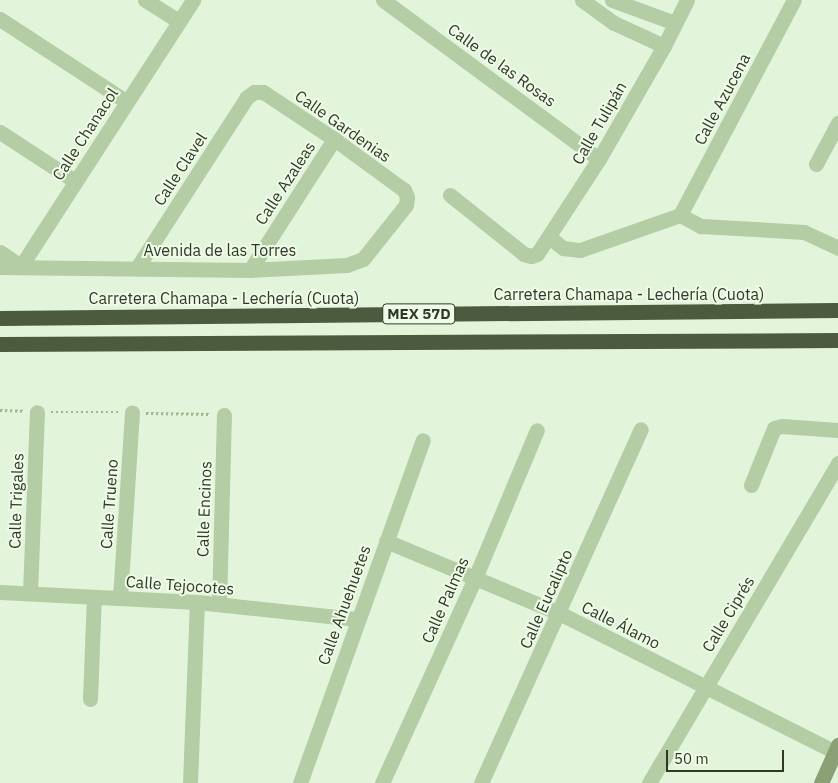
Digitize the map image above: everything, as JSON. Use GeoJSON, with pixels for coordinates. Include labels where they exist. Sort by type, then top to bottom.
{"type":"FeatureCollection","features":[{"type":"Feature","properties":{"kind":"highway","name":"Carretera Chamapa - Lechería (Cuota)"},"geometry":{"type":"LineString","coordinates":[[0,318],[838,310]]}},
{"type":"Feature","properties":{"kind":"highway","name":"MEX 57D"},"geometry":{"type":"LineString","coordinates":[[0,344],[838,340]]}},
{"type":"Feature","properties":{"kind":"street"},"geometry":{"type":"LineString","coordinates":[[145,0],[178,21]]}},
{"type":"Feature","properties":{"kind":"street","name":"Calle Chanacol"},"geometry":{"type":"LineString","coordinates":[[21,266],[193,0]]}},
{"type":"Feature","properties":{"kind":"street","name":"Calle de las Rosas"},"geometry":{"type":"LineString","coordinates":[[383,0],[600,158]]}},
{"type":"Feature","properties":{"kind":"street"},"geometry":{"type":"LineString","coordinates":[[582,0],[614,23],[664,46]]}},
{"type":"Feature","properties":{"kind":"street"},"geometry":{"type":"LineString","coordinates":[[612,0],[675,23]]}},
{"type":"Feature","properties":{"kind":"street","name":"Calle Tulipán"},"geometry":{"type":"LineString","coordinates":[[450,195],[531,256],[537,254],[600,158],[664,46],[687,0]]}},
{"type":"Feature","properties":{"kind":"street","name":"Calle Azucena"},"geometry":{"type":"LineString","coordinates":[[680,215],[794,0]]}},
{"type":"Feature","properties":{"kind":"street"},"geometry":{"type":"LineString","coordinates":[[0,19],[126,101]]}},
{"type":"Feature","properties":{"kind":"street","name":"Calle Gardenias"},"geometry":{"type":"LineString","coordinates":[[254,92],[263,92],[334,139],[404,190],[407,197]]}},
{"type":"Feature","properties":{"kind":"street","name":"Calle Clavel"},"geometry":{"type":"LineString","coordinates":[[137,268],[247,97],[254,92]]}},
{"type":"Feature","properties":{"kind":"street"},"geometry":{"type":"LineString","coordinates":[[816,164],[838,123]]}},
{"type":"Feature","properties":{"kind":"street"},"geometry":{"type":"LineString","coordinates":[[0,132],[75,181]]}},
{"type":"Feature","properties":{"kind":"street","name":"Calle Azaleas"},"geometry":{"type":"LineString","coordinates":[[250,270],[334,139]]}},
{"type":"Feature","properties":{"kind":"street","name":"Avenida de las Torres"},"geometry":{"type":"LineString","coordinates":[[0,267],[250,270],[355,263],[363,259],[406,205],[407,197]]}},
{"type":"Feature","properties":{"kind":"street"},"geometry":{"type":"LineString","coordinates":[[549,238],[563,248],[580,250],[680,215],[701,226],[804,232],[821,238],[838,248]]}},
{"type":"Feature","properties":{"kind":"street"},"geometry":{"type":"LineString","coordinates":[[0,252],[21,266]]}},
{"type":"Feature","properties":{"kind":"street","name":"Calle Trigales"},"geometry":{"type":"LineString","coordinates":[[30,593],[37,412]]}},
{"type":"Feature","properties":{"kind":"street","name":"Calle Trueno"},"geometry":{"type":"LineString","coordinates":[[120,598],[132,412]]}},
{"type":"Feature","properties":{"kind":"street","name":"Calle Encinos"},"geometry":{"type":"LineString","coordinates":[[219,604],[224,415]]}},
{"type":"Feature","properties":{"kind":"street"},"geometry":{"type":"LineString","coordinates":[[752,485],[774,428],[782,426],[838,430]]}},
{"type":"Feature","properties":{"kind":"street","name":"Calle Eucalipto"},"geometry":{"type":"LineString","coordinates":[[481,783],[641,429]]}},
{"type":"Feature","properties":{"kind":"street","name":"Calle Palmas"},"geometry":{"type":"LineString","coordinates":[[382,783],[475,578],[537,430]]}},
{"type":"Feature","properties":{"kind":"street","name":"Calle Ahuehuetes"},"geometry":{"type":"LineString","coordinates":[[300,783],[357,619],[423,440]]}},
{"type":"Feature","properties":{"kind":"street","name":"Calle Ciprés"},"geometry":{"type":"LineString","coordinates":[[649,783],[838,463]]}},
{"type":"Feature","properties":{"kind":"street","name":"Calle Álamo"},"geometry":{"type":"LineString","coordinates":[[386,541],[559,613],[705,687],[836,749]]}},
{"type":"Feature","properties":{"kind":"street","name":"Calle Tejocotes"},"geometry":{"type":"LineString","coordinates":[[0,592],[197,602],[357,619]]}},
{"type":"Feature","properties":{"kind":"street"},"geometry":{"type":"LineString","coordinates":[[90,699],[94,597]]}},
{"type":"Feature","properties":{"kind":"street"},"geometry":{"type":"LineString","coordinates":[[190,783],[197,602]]}},
{"type":"Feature","properties":{"kind":"street"},"geometry":{"type":"LineString","coordinates":[[821,783],[836,749]]}},
{"type":"Feature","properties":{"kind":"path"},"geometry":{"type":"LineString","coordinates":[[0,410],[224,415]]}}]}
